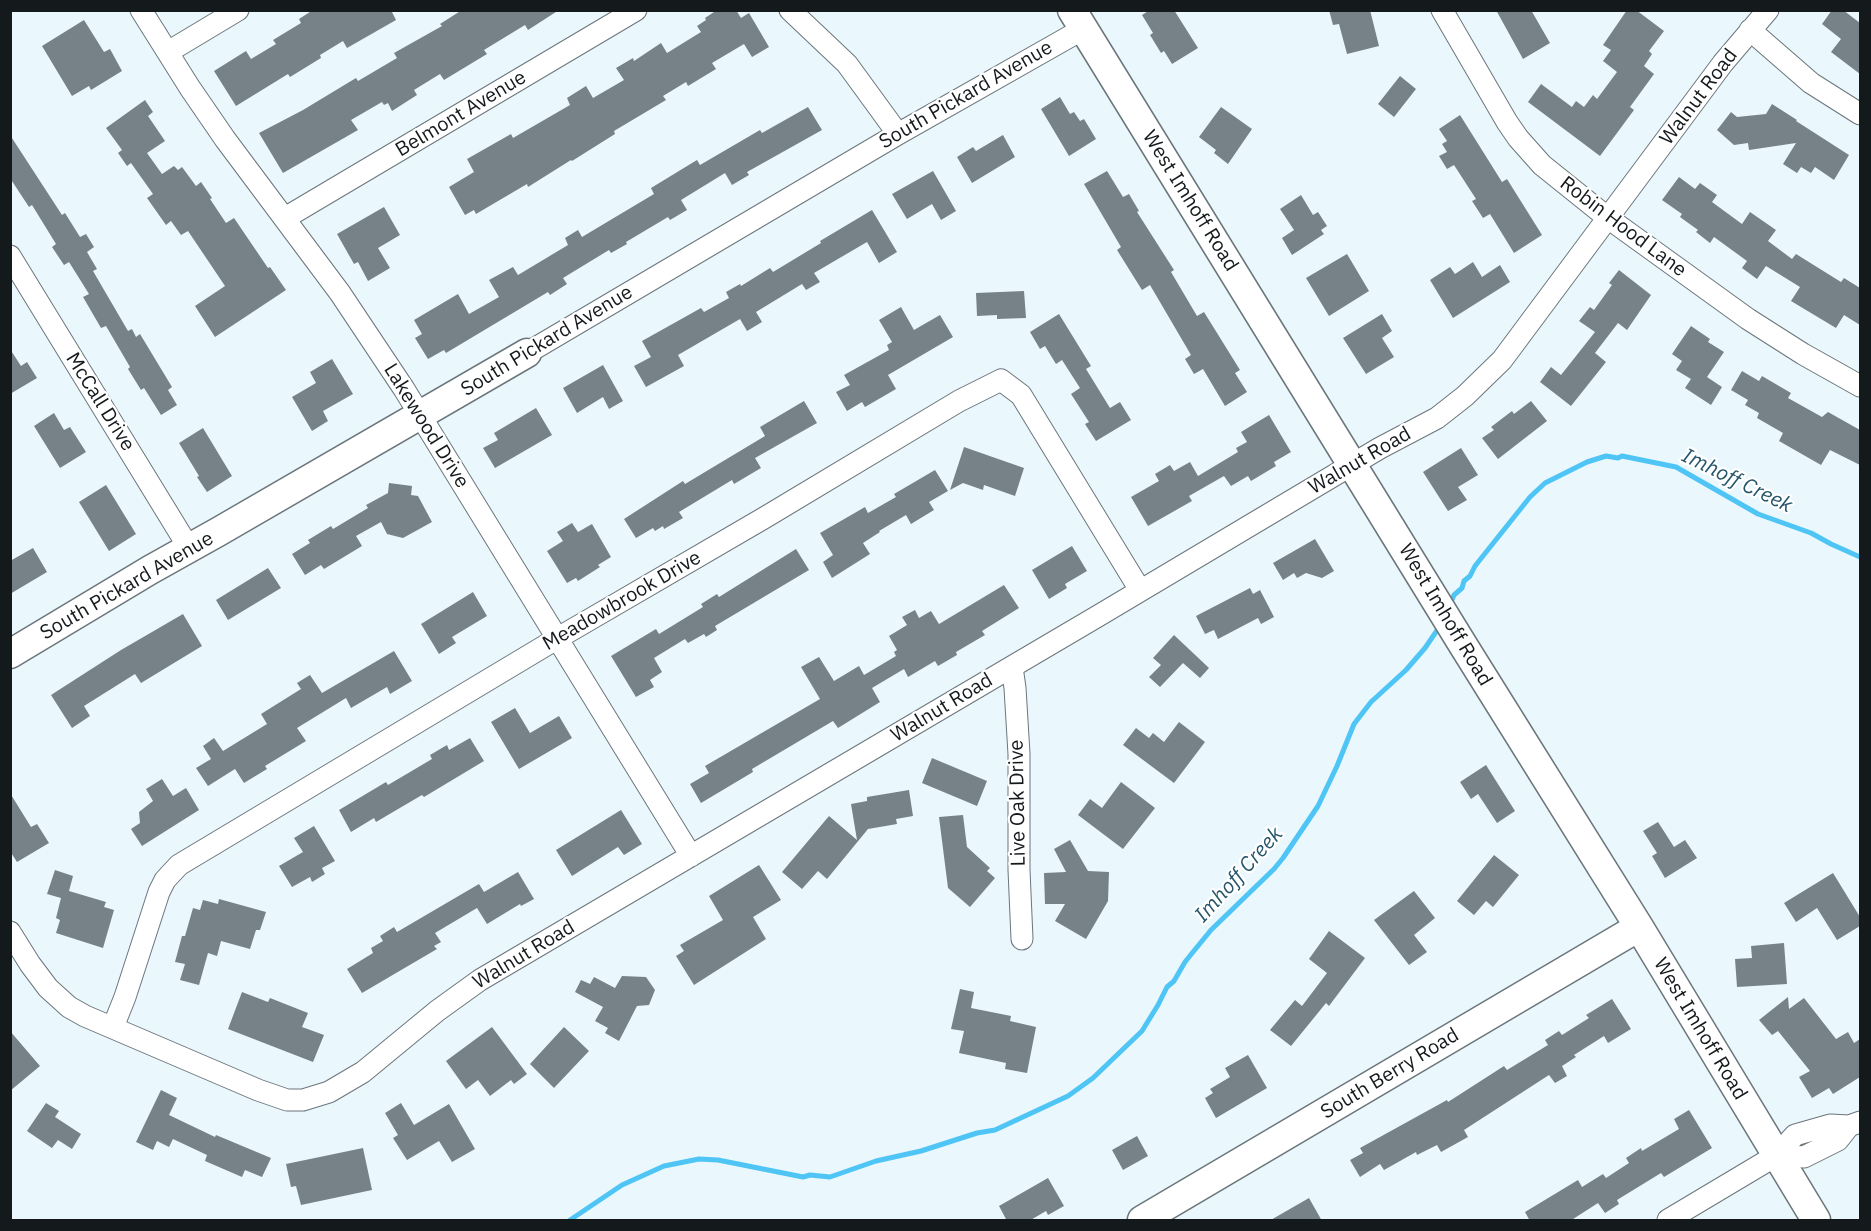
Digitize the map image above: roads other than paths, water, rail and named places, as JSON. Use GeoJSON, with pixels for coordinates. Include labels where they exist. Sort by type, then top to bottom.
{"type":"FeatureCollection","features":[{"type":"Feature","properties":{"kind":"street","name":"Lakewood Drive"},"geometry":{"type":"LineString","coordinates":[[141,10],[225,139],[340,293],[420,416],[691,856]]}},
{"type":"Feature","properties":{"kind":"street"},"geometry":{"type":"LineString","coordinates":[[168,52],[238,10]]}},
{"type":"Feature","properties":{"kind":"street","name":"Belmont Avenue"},"geometry":{"type":"LineString","coordinates":[[285,218],[636,10]]}},
{"type":"Feature","properties":{"kind":"street"},"geometry":{"type":"LineString","coordinates":[[790,10],[847,64],[898,134]]}},
{"type":"Feature","properties":{"kind":"street","name":"Robin Hood Lane"},"geometry":{"type":"LineString","coordinates":[[1442,10],[1518,138],[1542,165],[1608,218],[1748,319],[1803,354],[1860,386]]}},
{"type":"Feature","properties":{"kind":"street","name":"Walnut Road"},"geometry":{"type":"LineString","coordinates":[[10,932],[30,964],[56,997],[85,1016],[258,1090],[288,1100],[316,1097],[347,1083],[437,1011],[480,980],[1380,448],[1437,418],[1465,396],[1502,360],[1724,63],[1768,10]]}},
{"type":"Feature","properties":{"kind":"street","name":"South Pickard Avenue"},"geometry":{"type":"LineString","coordinates":[[10,654],[189,548],[420,416],[898,134],[1078,20]]}},
{"type":"Feature","properties":{"kind":"street","name":"West Imhoff Road"},"geometry":{"type":"LineString","coordinates":[[1078,20],[1353,464],[1462,645],[1639,927],[1816,1221]]}},
{"type":"Feature","properties":{"kind":"street"},"geometry":{"type":"LineString","coordinates":[[1750,30],[1811,83],[1860,114]]}},
{"type":"Feature","properties":{"kind":"street","name":"McCall Drive"},"geometry":{"type":"LineString","coordinates":[[10,256],[189,548]]}},
{"type":"Feature","properties":{"kind":"street","name":"Meadowbrook Drive"},"geometry":{"type":"LineString","coordinates":[[113,1027],[159,891],[165,880],[179,865],[958,401],[1001,380],[1021,395],[1140,590]]}},
{"type":"Feature","properties":{"kind":"street","name":"Live Oak Drive"},"geometry":{"type":"LineString","coordinates":[[1012,666],[1018,754],[1019,870],[1023,939]]}},
{"type":"Feature","properties":{"kind":"street","name":"South Berry Road"},"geometry":{"type":"LineString","coordinates":[[1142,1221],[1639,927]]}},
{"type":"Feature","properties":{"kind":"street"},"geometry":{"type":"LineString","coordinates":[[1668,1221],[1777,1155],[1795,1135],[1830,1125],[1855,1124]]}},
{"type":"Feature","properties":{"kind":"waterway","name":"Imhoff Creek"},"geometry":{"type":"LineString","coordinates":[[1449,607],[1454,595],[1462,588],[1464,581],[1470,576],[1475,566],[1530,497],[1545,483],[1587,462],[1606,456],[1618,458],[1622,456],[1676,467],[1758,514],[1811,533],[1860,557]]}},
{"type":"Feature","properties":{"kind":"waterway","name":"Imhoff Creek"},"geometry":{"type":"LineString","coordinates":[[570,1220],[622,1185],[664,1166],[699,1159],[718,1160],[803,1177],[810,1175],[830,1177],[876,1161],[995,1130],[1068,1096],[1093,1078],[1142,1031],[1167,987],[1174,981],[1193,952],[1211,930],[1283,858],[1318,806],[1354,724],[1371,702],[1406,670],[1440,626]]}}]}
